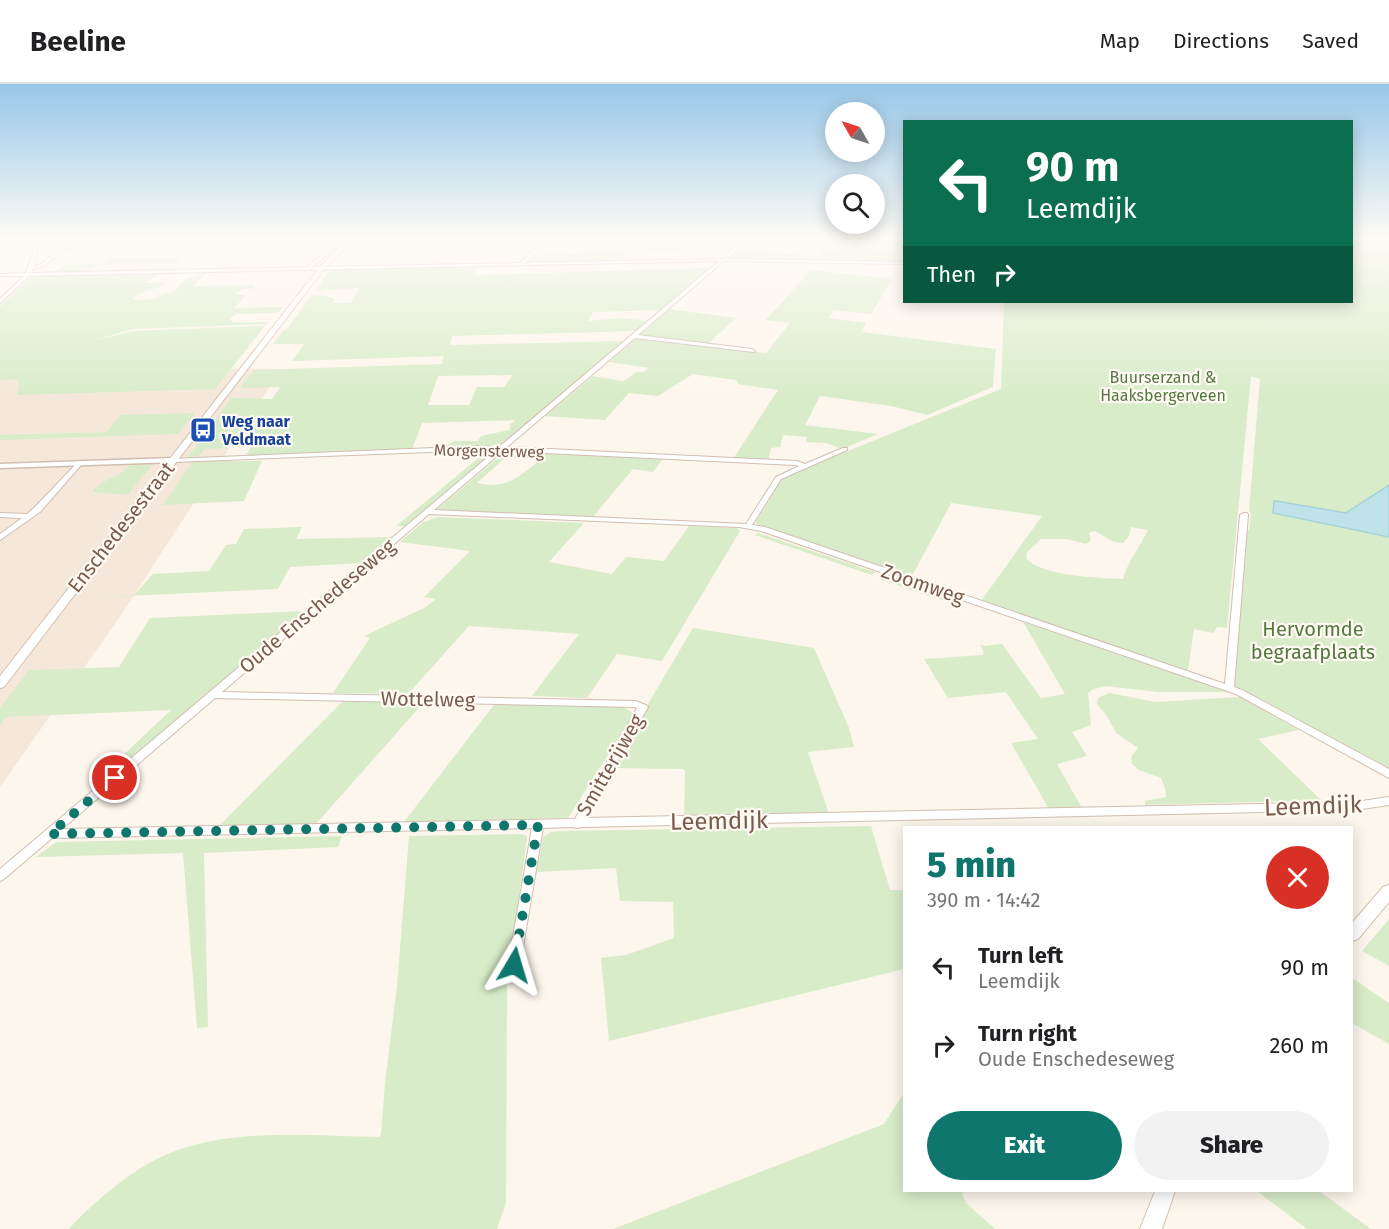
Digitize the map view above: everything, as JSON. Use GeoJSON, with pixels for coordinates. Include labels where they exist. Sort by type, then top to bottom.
{"type":"FeatureCollection","features":[{"type":"Feature","properties":{"kind":"main road","name":"Enschedesestraat"},"geometry":{"type":"LineString","coordinates":[[0,684],[304,290]]}},
{"type":"Feature","properties":{"kind":"main road"},"geometry":{"type":"LineString","coordinates":[[1353,933],[1389,891]]}},
{"type":"Feature","properties":{"kind":"main road"},"geometry":{"type":"LineString","coordinates":[[1151,1229],[1165,1192]]}},
{"type":"Feature","properties":{"kind":"street"},"geometry":{"type":"LineString","coordinates":[[0,302],[11,290]]}},
{"type":"Feature","properties":{"kind":"street","name":"Oude Enschedeseweg"},"geometry":{"type":"LineString","coordinates":[[0,876],[688,290]]}},
{"type":"Feature","properties":{"kind":"street"},"geometry":{"type":"LineString","coordinates":[[635,336],[752,351]]}},
{"type":"Feature","properties":{"kind":"street","name":"Morgensterweg"},"geometry":{"type":"LineString","coordinates":[[172,460],[482,448],[797,463],[804,466]]}},
{"type":"Feature","properties":{"kind":"street"},"geometry":{"type":"LineString","coordinates":[[748,526],[776,481],[804,466],[845,449]]}},
{"type":"Feature","properties":{"kind":"street"},"geometry":{"type":"LineString","coordinates":[[0,466],[172,460]]}},
{"type":"Feature","properties":{"kind":"street"},"geometry":{"type":"LineString","coordinates":[[0,538],[29,516],[80,463]]}},
{"type":"Feature","properties":{"kind":"street","name":"Zoomweg"},"geometry":{"type":"LineString","coordinates":[[427,512],[748,526],[1229,688],[1267,706],[1389,774]]}},
{"type":"Feature","properties":{"kind":"street"},"geometry":{"type":"LineString","coordinates":[[0,515],[29,516]]}},
{"type":"Feature","properties":{"kind":"street"},"geometry":{"type":"LineString","coordinates":[[1229,688],[1245,515]]}},
{"type":"Feature","properties":{"kind":"street","name":"Wottelweg"},"geometry":{"type":"LineString","coordinates":[[212,695],[635,704],[643,707]]}},
{"type":"Feature","properties":{"kind":"street","name":"Smitterijweg"},"geometry":{"type":"LineString","coordinates":[[577,824],[643,707]]}},
{"type":"Feature","properties":{"kind":"street","name":"Leemdijk"},"geometry":{"type":"LineString","coordinates":[[50,834],[1355,806],[1389,801]]}},
{"type":"Feature","properties":{"kind":"street"},"geometry":{"type":"LineString","coordinates":[[514,965],[538,825]]}},
{"type":"Feature","properties":{"kind":"shaded area"},"geometry":{"type":"Polygon","coordinates":[[[97,367],[281,369],[119,618],[0,787],[0,377],[97,367]]]}},
{"type":"Feature","properties":{"kind":"green space"},"geometry":{"type":"Polygon","coordinates":[[[17,290],[147,290],[133,300],[154,299],[174,291],[241,290],[235,294],[246,295],[234,308],[284,307],[277,313],[235,314],[230,319],[233,322],[268,322],[267,324],[132,329],[93,341],[132,331],[265,326],[215,389],[17,395],[19,386],[17,379],[0,380],[0,306],[17,290]]]}},
{"type":"Feature","properties":{"kind":"green space"},"geometry":{"type":"Polygon","coordinates":[[[358,290],[685,290],[661,310],[593,312],[588,321],[622,318],[648,321],[637,331],[452,336],[450,345],[624,341],[502,444],[442,448],[454,441],[478,441],[481,436],[509,430],[511,426],[509,425],[515,420],[422,423],[412,450],[245,457],[256,440],[234,441],[229,448],[205,449],[199,456],[188,457],[231,398],[272,399],[280,387],[240,388],[254,370],[442,364],[444,356],[292,361],[304,344],[273,344],[312,295],[324,295],[335,299],[332,303],[351,303],[358,290]],[[438,376],[428,405],[469,405],[477,387],[504,387],[512,376],[438,376]]]}},
{"type":"Feature","properties":{"kind":"green space"},"geometry":{"type":"Polygon","coordinates":[[[793,290],[885,290],[871,314],[834,310],[828,318],[866,323],[862,332],[996,349],[993,387],[927,415],[891,406],[820,396],[805,425],[878,434],[842,449],[826,443],[806,442],[807,437],[783,435],[780,447],[771,448],[768,461],[733,459],[778,390],[738,384],[736,380],[693,374],[658,396],[629,393],[605,420],[545,416],[593,376],[624,381],[636,372],[643,372],[649,368],[609,362],[637,338],[766,353],[790,323],[766,320],[793,290]]]}},
{"type":"Feature","properties":{"kind":"green space"},"geometry":{"type":"Polygon","coordinates":[[[1353,290],[1389,290],[1389,768],[1234,685],[1246,530],[1249,530],[1251,513],[1249,511],[1260,379],[1251,376],[1227,628],[1217,627],[1214,633],[1194,629],[1188,671],[981,601],[1042,516],[951,503],[911,578],[755,523],[781,480],[786,476],[1001,389],[1004,303],[1353,303],[1353,290]],[[1131,527],[1129,536],[1123,543],[1114,542],[1095,531],[1089,533],[1091,540],[1086,544],[1066,539],[1041,539],[1027,552],[1026,558],[1043,569],[1086,577],[1123,579],[1148,530],[1131,527]]]}},
{"type":"Feature","properties":{"kind":"green space"},"geometry":{"type":"Polygon","coordinates":[[[669,309],[736,318],[708,344],[640,335],[669,309]]]}},
{"type":"Feature","properties":{"kind":"green space"},"geometry":{"type":"Polygon","coordinates":[[[195,413],[178,434],[0,440],[0,435],[107,432],[120,415],[195,413]]]}},
{"type":"Feature","properties":{"kind":"green space"},"geometry":{"type":"Polygon","coordinates":[[[487,451],[491,454],[405,526],[396,526],[487,451]]]}},
{"type":"Feature","properties":{"kind":"green space"},"geometry":{"type":"Polygon","coordinates":[[[505,452],[663,459],[653,472],[633,469],[592,518],[436,510],[505,452]],[[506,457],[477,483],[496,485],[512,480],[541,459],[506,457]]]}},
{"type":"Feature","properties":{"kind":"green space"},"geometry":{"type":"Polygon","coordinates":[[[193,461],[262,461],[244,501],[163,505],[193,461]]]}},
{"type":"Feature","properties":{"kind":"green space"},"geometry":{"type":"Polygon","coordinates":[[[153,464],[128,495],[93,492],[100,484],[121,473],[130,465],[153,464]]]}},
{"type":"Feature","properties":{"kind":"green space"},"geometry":{"type":"Polygon","coordinates":[[[439,517],[584,523],[549,562],[612,574],[626,557],[664,561],[689,526],[737,528],[740,531],[662,661],[617,654],[587,698],[532,696],[579,634],[469,626],[408,694],[333,693],[370,638],[364,636],[426,607],[436,599],[424,597],[470,551],[400,542],[423,522],[439,517]]]}},
{"type":"Feature","properties":{"kind":"green space"},"geometry":{"type":"Polygon","coordinates":[[[302,527],[296,539],[392,537],[362,563],[290,567],[278,589],[82,598],[134,595],[153,574],[209,571],[226,545],[236,544],[244,529],[302,527]]]}},
{"type":"Feature","properties":{"kind":"green space"},"geometry":{"type":"Polygon","coordinates":[[[758,533],[875,572],[872,575],[755,535],[758,533]]]}},
{"type":"Feature","properties":{"kind":"green space"},"geometry":{"type":"Polygon","coordinates":[[[883,575],[948,597],[953,604],[879,579],[883,575]]]}},
{"type":"Feature","properties":{"kind":"green space"},"geometry":{"type":"Polygon","coordinates":[[[304,611],[126,764],[120,758],[171,710],[6,717],[0,725],[0,708],[29,670],[119,667],[150,618],[304,611]]]}},
{"type":"Feature","properties":{"kind":"green space"},"geometry":{"type":"Polygon","coordinates":[[[1023,622],[1230,692],[1158,692],[1106,686],[1093,689],[1088,693],[1091,725],[1072,732],[1087,756],[1057,764],[1082,808],[1049,809],[1011,743],[1038,739],[1006,692],[948,698],[924,659],[982,655],[984,653],[980,644],[985,646],[1002,644],[1041,698],[1065,694],[1023,622]]]}},
{"type":"Feature","properties":{"kind":"green space"},"geometry":{"type":"Polygon","coordinates":[[[693,628],[814,648],[849,728],[854,747],[808,752],[829,814],[684,817],[685,771],[683,769],[610,768],[693,628]]]}},
{"type":"Feature","properties":{"kind":"green space"},"geometry":{"type":"Polygon","coordinates":[[[1109,693],[1156,702],[1239,697],[1299,730],[1258,739],[1321,800],[1145,805],[1145,801],[1166,797],[1165,788],[1161,778],[1139,770],[1132,764],[1131,757],[1138,748],[1116,733],[1097,704],[1098,698],[1109,693]]]}},
{"type":"Feature","properties":{"kind":"green space"},"geometry":{"type":"Polygon","coordinates":[[[345,699],[425,701],[316,824],[219,826],[345,699]]]}},
{"type":"Feature","properties":{"kind":"green space"},"geometry":{"type":"Polygon","coordinates":[[[496,702],[621,705],[634,714],[568,818],[404,822],[496,702]]]}},
{"type":"Feature","properties":{"kind":"green space"},"geometry":{"type":"Polygon","coordinates":[[[871,826],[890,890],[903,890],[903,969],[609,1041],[601,958],[626,955],[674,938],[673,902],[620,901],[616,868],[537,872],[543,837],[551,832],[871,826]]]}},
{"type":"Feature","properties":{"kind":"green space"},"geometry":{"type":"Polygon","coordinates":[[[522,834],[527,836],[527,840],[507,981],[506,1203],[497,1229],[69,1229],[104,1195],[133,1173],[175,1151],[224,1139],[250,1136],[379,1137],[397,986],[409,836],[522,834]]]}},
{"type":"Feature","properties":{"kind":"green space"},"geometry":{"type":"Polygon","coordinates":[[[342,836],[338,847],[204,853],[208,1027],[197,1028],[183,853],[36,857],[56,842],[342,836]]]}},
{"type":"Feature","properties":{"kind":"green space"},"geometry":{"type":"Polygon","coordinates":[[[1389,919],[1389,966],[1362,951],[1389,919]]]}},
{"type":"Feature","properties":{"kind":"green space"},"geometry":{"type":"Polygon","coordinates":[[[1353,979],[1389,1003],[1389,1044],[1353,1024],[1353,979]]]}},
{"type":"Feature","properties":{"kind":"green space"},"geometry":{"type":"Polygon","coordinates":[[[902,1096],[903,1192],[963,1192],[966,1203],[995,1229],[613,1229],[884,1124],[902,1096]]]}},
{"type":"Feature","properties":{"kind":"green space"},"geometry":{"type":"Polygon","coordinates":[[[1258,1192],[1320,1192],[1371,1229],[1307,1229],[1258,1192]]]}},
{"type":"Feature","properties":{"kind":"water"},"geometry":{"type":"Polygon","coordinates":[[[1389,485],[1389,537],[1273,513],[1274,501],[1276,501],[1346,513],[1389,485]]]}},
{"type":"Feature","properties":{"kind":"place","name":"Weg naar Veldmaat"},"geometry":{"type":"Point","coordinates":[203,430]}},
{"type":"Feature","properties":{"kind":"route"},"geometry":{"type":"LineString","coordinates":[[115,778],[50,834],[538,825],[514,965]]}},
{"type":"Feature","properties":{"kind":"park label","name":"Buurserzand & Haaksbergerveen"},"geometry":{"type":"Point","coordinates":[1163,386]}},
{"type":"Feature","properties":{"kind":"park label","name":"Hervormde begraafplaats"},"geometry":{"type":"Point","coordinates":[1313,640]}}]}
